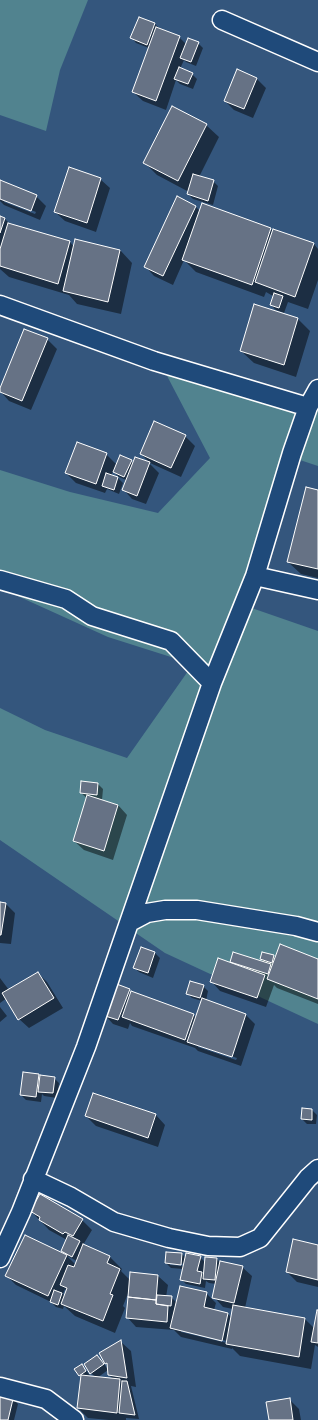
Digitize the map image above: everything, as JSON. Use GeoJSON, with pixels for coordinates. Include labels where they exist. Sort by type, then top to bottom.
{"type":"FeatureCollection","features":[{"type":"Feature","properties":{"kind":"street"},"geometry":{"type":"LineString","coordinates":[[222,20],[318,62]]}},
{"type":"Feature","properties":{"kind":"street"},"geometry":{"type":"LineString","coordinates":[[0,305],[154,361],[308,407]]}},
{"type":"Feature","properties":{"kind":"street"},"geometry":{"type":"LineString","coordinates":[[0,1258],[21,1212],[86,1047],[212,683],[255,576],[292,454],[308,407],[318,390]]}},
{"type":"Feature","properties":{"kind":"street"},"geometry":{"type":"LineString","coordinates":[[255,576],[318,590]]}},
{"type":"Feature","properties":{"kind":"street"},"geometry":{"type":"LineString","coordinates":[[0,580],[66,599],[92,616],[171,641],[212,683]]}},
{"type":"Feature","properties":{"kind":"street"},"geometry":{"type":"LineString","coordinates":[[130,922],[147,914],[165,910],[197,910],[296,926],[318,932]]}},
{"type":"Feature","properties":{"kind":"street"},"geometry":{"type":"LineString","coordinates":[[33,1179],[71,1197],[114,1222],[169,1238],[208,1246],[240,1247],[260,1238],[308,1178],[318,1169]]}},
{"type":"Feature","properties":{"kind":"street"},"geometry":{"type":"LineString","coordinates":[[0,1387],[46,1399],[74,1420]]}},
{"type":"Feature","properties":{"kind":"green space"},"geometry":{"type":"Polygon","coordinates":[[[0,0],[88,0],[60,70],[46,131],[0,115],[0,0]]]}},
{"type":"Feature","properties":{"kind":"green space"},"geometry":{"type":"Polygon","coordinates":[[[154,351],[307,404],[318,381],[318,466],[291,457],[243,605],[318,631],[318,1024],[165,953],[0,840],[0,708],[45,730],[127,758],[193,664],[108,637],[0,588],[0,470],[70,492],[158,513],[210,458],[154,351]]]}},
{"type":"Feature","properties":{"kind":"building"},"geometry":{"type":"Polygon","coordinates":[[[139,17],[155,23],[147,45],[130,38],[139,17]]]}},
{"type":"Feature","properties":{"kind":"building"},"geometry":{"type":"Polygon","coordinates":[[[156,27],[180,36],[156,101],[132,92],[156,27]]]}},
{"type":"Feature","properties":{"kind":"building"},"geometry":{"type":"Polygon","coordinates":[[[188,38],[199,42],[191,62],[180,58],[188,38]]]}},
{"type":"Feature","properties":{"kind":"building"},"geometry":{"type":"Polygon","coordinates":[[[179,67],[193,73],[188,84],[174,79],[179,67]]]}},
{"type":"Feature","properties":{"kind":"building"},"geometry":{"type":"Polygon","coordinates":[[[237,69],[257,78],[244,109],[224,101],[237,69]]]}},
{"type":"Feature","properties":{"kind":"building"},"geometry":{"type":"Polygon","coordinates":[[[172,106],[207,124],[178,181],[143,163],[172,106]]]}},
{"type":"Feature","properties":{"kind":"building"},"geometry":{"type":"Polygon","coordinates":[[[69,167],[101,178],[87,223],[54,212],[69,167]]]}},
{"type":"Feature","properties":{"kind":"building"},"geometry":{"type":"Polygon","coordinates":[[[193,174],[214,180],[208,201],[187,194],[193,174]]]}},
{"type":"Feature","properties":{"kind":"building"},"geometry":{"type":"Polygon","coordinates":[[[0,180],[37,195],[31,211],[0,199],[0,180]]]}},
{"type":"Feature","properties":{"kind":"building"},"geometry":{"type":"Polygon","coordinates":[[[177,196],[196,206],[163,276],[144,267],[177,196]]]}},
{"type":"Feature","properties":{"kind":"building"},"geometry":{"type":"Polygon","coordinates":[[[202,203],[271,228],[252,285],[182,260],[202,203]]]}},
{"type":"Feature","properties":{"kind":"building"},"geometry":{"type":"Polygon","coordinates":[[[0,216],[5,218],[0,233],[0,216]]]}},
{"type":"Feature","properties":{"kind":"building"},"geometry":{"type":"Polygon","coordinates":[[[8,223],[70,241],[58,284],[0,266],[0,249],[8,223]]]}},
{"type":"Feature","properties":{"kind":"building"},"geometry":{"type":"Polygon","coordinates":[[[273,229],[314,243],[295,297],[255,282],[273,229]]]}},
{"type":"Feature","properties":{"kind":"building"},"geometry":{"type":"Polygon","coordinates":[[[75,239],[120,250],[108,302],[63,291],[75,239]]]}},
{"type":"Feature","properties":{"kind":"building"},"geometry":{"type":"Polygon","coordinates":[[[274,293],[283,296],[279,308],[270,305],[274,293]]]}},
{"type":"Feature","properties":{"kind":"building"},"geometry":{"type":"Polygon","coordinates":[[[254,304],[298,318],[284,365],[240,351],[254,304]]]}},
{"type":"Feature","properties":{"kind":"building"},"geometry":{"type":"Polygon","coordinates":[[[24,329],[48,338],[22,401],[0,392],[0,388],[24,329]]]}},
{"type":"Feature","properties":{"kind":"building"},"geometry":{"type":"Polygon","coordinates":[[[154,421],[186,435],[171,468],[140,454],[154,421]]]}},
{"type":"Feature","properties":{"kind":"building"},"geometry":{"type":"Polygon","coordinates":[[[77,442],[107,453],[96,484],[65,473],[77,442]]]}},
{"type":"Feature","properties":{"kind":"building"},"geometry":{"type":"Polygon","coordinates":[[[120,455],[132,460],[124,477],[113,472],[120,455]]]}},
{"type":"Feature","properties":{"kind":"building"},"geometry":{"type":"Polygon","coordinates":[[[135,457],[150,462],[137,496],[122,490],[135,457]]]}},
{"type":"Feature","properties":{"kind":"building"},"geometry":{"type":"Polygon","coordinates":[[[106,473],[118,477],[114,490],[102,486],[106,473]]]}},
{"type":"Feature","properties":{"kind":"building"},"geometry":{"type":"Polygon","coordinates":[[[306,487],[318,490],[318,569],[287,562],[306,487]]]}},
{"type":"Feature","properties":{"kind":"building"},"geometry":{"type":"Polygon","coordinates":[[[81,781],[98,783],[97,795],[80,793],[81,781]]]}},
{"type":"Feature","properties":{"kind":"building"},"geometry":{"type":"Polygon","coordinates":[[[87,795],[118,805],[104,851],[73,841],[87,795]]]}},
{"type":"Feature","properties":{"kind":"building"},"geometry":{"type":"Polygon","coordinates":[[[0,902],[6,903],[1,935],[0,935],[0,902]]]}},
{"type":"Feature","properties":{"kind":"building"},"geometry":{"type":"Polygon","coordinates":[[[280,944],[318,959],[318,999],[267,979],[280,944]]]}},
{"type":"Feature","properties":{"kind":"building"},"geometry":{"type":"Polygon","coordinates":[[[141,947],[155,952],[148,973],[133,968],[141,947]]]}},
{"type":"Feature","properties":{"kind":"building"},"geometry":{"type":"Polygon","coordinates":[[[233,952],[271,964],[268,974],[230,962],[233,952]]]}},
{"type":"Feature","properties":{"kind":"building"},"geometry":{"type":"Polygon","coordinates":[[[262,952],[274,955],[272,963],[260,959],[262,952]]]}},
{"type":"Feature","properties":{"kind":"building"},"geometry":{"type":"Polygon","coordinates":[[[218,958],[265,975],[257,998],[210,982],[218,958]]]}},
{"type":"Feature","properties":{"kind":"building"},"geometry":{"type":"Polygon","coordinates":[[[38,972],[54,998],[18,1020],[2,993],[38,972]]]}},
{"type":"Feature","properties":{"kind":"building"},"geometry":{"type":"Polygon","coordinates":[[[190,981],[204,985],[200,998],[186,994],[190,981]]]}},
{"type":"Feature","properties":{"kind":"building"},"geometry":{"type":"Polygon","coordinates":[[[114,983],[130,989],[118,1020],[102,1015],[114,983]]]}},
{"type":"Feature","properties":{"kind":"building"},"geometry":{"type":"Polygon","coordinates":[[[131,991],[194,1014],[185,1040],[122,1017],[131,991]]]}},
{"type":"Feature","properties":{"kind":"building"},"geometry":{"type":"Polygon","coordinates":[[[202,998],[246,1014],[232,1057],[187,1042],[202,998]]]}},
{"type":"Feature","properties":{"kind":"building"},"geometry":{"type":"Polygon","coordinates":[[[23,1072],[39,1074],[36,1097],[20,1095],[23,1072]]]}},
{"type":"Feature","properties":{"kind":"building"},"geometry":{"type":"Polygon","coordinates":[[[40,1075],[55,1077],[53,1093],[38,1092],[40,1075]]]}},
{"type":"Feature","properties":{"kind":"building"},"geometry":{"type":"Polygon","coordinates":[[[93,1093],[156,1114],[148,1138],[85,1116],[93,1093]]]}},
{"type":"Feature","properties":{"kind":"building"},"geometry":{"type":"Polygon","coordinates":[[[302,1108],[312,1109],[312,1120],[301,1119],[302,1108]]]}},
{"type":"Feature","properties":{"kind":"building"},"geometry":{"type":"Polygon","coordinates":[[[40,1194],[83,1219],[73,1236],[65,1232],[63,1234],[39,1220],[40,1217],[30,1211],[40,1194]]]}},
{"type":"Feature","properties":{"kind":"building"},"geometry":{"type":"Polygon","coordinates":[[[25,1235],[67,1255],[48,1296],[5,1276],[25,1235]]]}},
{"type":"Feature","properties":{"kind":"building"},"geometry":{"type":"Polygon","coordinates":[[[68,1235],[80,1241],[72,1257],[61,1251],[68,1235]]]}},
{"type":"Feature","properties":{"kind":"building"},"geometry":{"type":"Polygon","coordinates":[[[293,1239],[318,1245],[318,1280],[286,1272],[293,1239]]]}},
{"type":"Feature","properties":{"kind":"building"},"geometry":{"type":"Polygon","coordinates":[[[83,1244],[110,1256],[107,1263],[120,1269],[110,1294],[113,1295],[103,1321],[61,1304],[67,1288],[60,1285],[68,1265],[74,1267],[83,1244]]]}},
{"type":"Feature","properties":{"kind":"building"},"geometry":{"type":"Polygon","coordinates":[[[166,1252],[182,1253],[181,1265],[165,1263],[166,1252]]]}},
{"type":"Feature","properties":{"kind":"building"},"geometry":{"type":"Polygon","coordinates":[[[186,1253],[201,1256],[197,1271],[202,1272],[200,1284],[180,1280],[186,1253]]]}},
{"type":"Feature","properties":{"kind":"building"},"geometry":{"type":"Polygon","coordinates":[[[205,1257],[217,1258],[215,1280],[203,1279],[205,1257]]]}},
{"type":"Feature","properties":{"kind":"building"},"geometry":{"type":"Polygon","coordinates":[[[220,1261],[243,1266],[234,1303],[212,1298],[220,1261]]]}},
{"type":"Feature","properties":{"kind":"building"},"geometry":{"type":"Polygon","coordinates":[[[130,1272],[158,1275],[156,1300],[128,1297],[130,1272]]]}},
{"type":"Feature","properties":{"kind":"building"},"geometry":{"type":"Polygon","coordinates":[[[180,1286],[207,1292],[204,1307],[228,1313],[222,1341],[170,1328],[180,1286]]]}},
{"type":"Feature","properties":{"kind":"building"},"geometry":{"type":"Polygon","coordinates":[[[54,1290],[62,1293],[58,1305],[50,1302],[54,1290]]]}},
{"type":"Feature","properties":{"kind":"building"},"geometry":{"type":"Polygon","coordinates":[[[157,1295],[172,1296],[171,1306],[156,1304],[157,1295]]]}},
{"type":"Feature","properties":{"kind":"building"},"geometry":{"type":"Polygon","coordinates":[[[128,1297],[156,1300],[156,1304],[168,1306],[167,1322],[126,1318],[128,1297]]]}},
{"type":"Feature","properties":{"kind":"building"},"geometry":{"type":"Polygon","coordinates":[[[233,1305],[305,1318],[299,1357],[226,1344],[233,1305]]]}},
{"type":"Feature","properties":{"kind":"building"},"geometry":{"type":"Polygon","coordinates":[[[318,1310],[318,1343],[311,1342],[318,1310]]]}},
{"type":"Feature","properties":{"kind":"building"},"geometry":{"type":"Polygon","coordinates":[[[121,1340],[127,1378],[108,1375],[107,1363],[105,1364],[99,1353],[121,1340]]]}},
{"type":"Feature","properties":{"kind":"building"},"geometry":{"type":"Polygon","coordinates":[[[97,1355],[104,1364],[90,1374],[84,1364],[97,1355]]]}},
{"type":"Feature","properties":{"kind":"building"},"geometry":{"type":"Polygon","coordinates":[[[82,1364],[86,1371],[79,1376],[74,1369],[82,1364]]]}},
{"type":"Feature","properties":{"kind":"building"},"geometry":{"type":"Polygon","coordinates":[[[81,1375],[120,1379],[117,1413],[77,1408],[81,1375]]]}},
{"type":"Feature","properties":{"kind":"building"},"geometry":{"type":"Polygon","coordinates":[[[122,1381],[127,1381],[135,1415],[119,1413],[122,1381]]]}},
{"type":"Feature","properties":{"kind":"building"},"geometry":{"type":"Polygon","coordinates":[[[0,1395],[13,1399],[8,1420],[0,1420],[0,1395]]]}},
{"type":"Feature","properties":{"kind":"building"},"geometry":{"type":"Polygon","coordinates":[[[290,1398],[293,1420],[269,1420],[266,1402],[290,1398]]]}}]}
